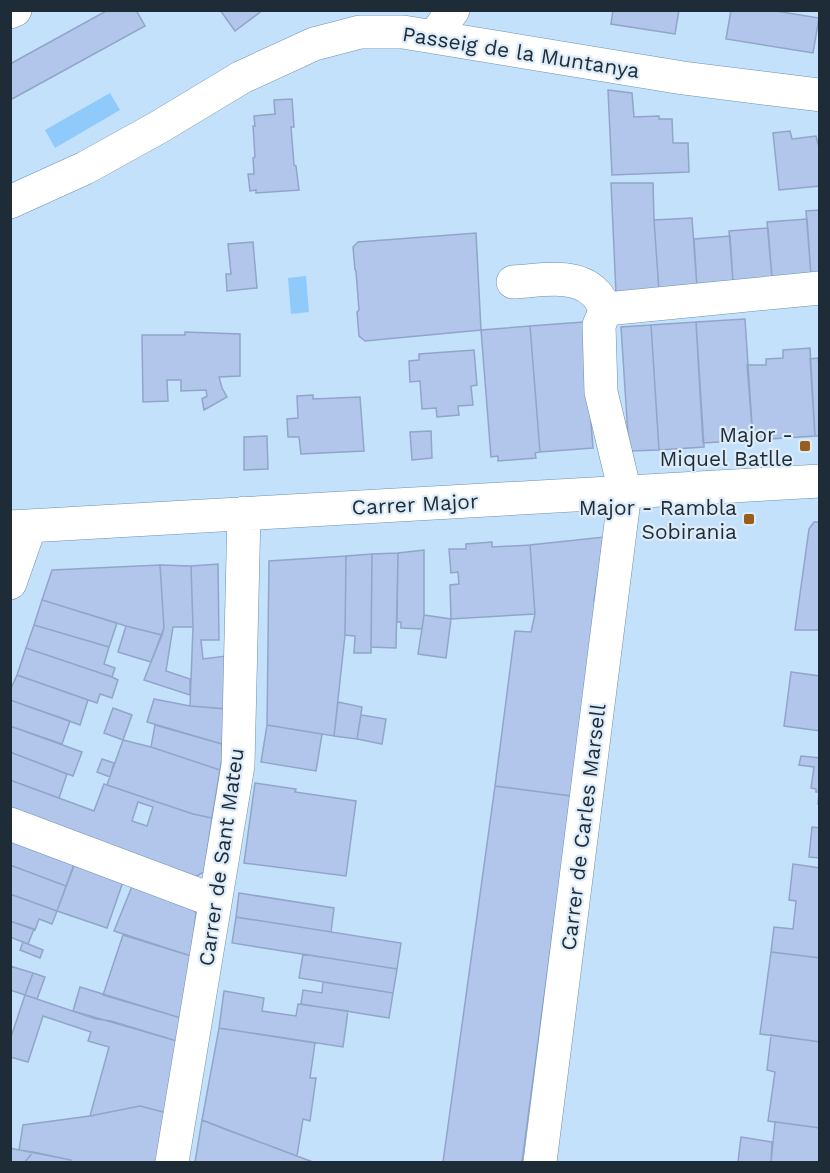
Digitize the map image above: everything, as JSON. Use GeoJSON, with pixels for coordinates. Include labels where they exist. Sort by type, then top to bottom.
{"type":"FeatureCollection","features":[{"type":"Feature","properties":{"kind":"street"},"geometry":{"type":"LineString","coordinates":[[10,12],[15,10]]}},
{"type":"Feature","properties":{"kind":"street"},"geometry":{"type":"LineString","coordinates":[[434,37],[453,10]]}},
{"type":"Feature","properties":{"kind":"street","name":"Passeig de la Muntanya"},"geometry":{"type":"LineString","coordinates":[[10,202],[85,168],[242,77],[314,44],[360,32],[403,32],[683,78],[819,95]]}},
{"type":"Feature","properties":{"kind":"street"},"geometry":{"type":"LineString","coordinates":[[513,282],[569,279],[586,285],[597,294],[606,309]]}},
{"type":"Feature","properties":{"kind":"street"},"geometry":{"type":"LineString","coordinates":[[606,309],[819,288]]}},
{"type":"Feature","properties":{"kind":"street"},"geometry":{"type":"LineString","coordinates":[[606,309],[599,325],[602,392],[625,492]]}},
{"type":"Feature","properties":{"kind":"street","name":"Carrer Major"},"geometry":{"type":"LineString","coordinates":[[20,526],[819,481]]}},
{"type":"Feature","properties":{"kind":"street","name":"Carrer de Carles Marsell"},"geometry":{"type":"LineString","coordinates":[[540,1162],[625,492]]}},
{"type":"Feature","properties":{"kind":"street","name":"Carrer de Sant Mateu"},"geometry":{"type":"LineString","coordinates":[[172,1162],[238,765],[244,513]]}},
{"type":"Feature","properties":{"kind":"street"},"geometry":{"type":"LineString","coordinates":[[10,583],[20,526]]}},
{"type":"Feature","properties":{"kind":"street"},"geometry":{"type":"LineString","coordinates":[[10,824],[215,901]]}},
{"type":"Feature","properties":{"kind":"water"},"geometry":{"type":"Polygon","coordinates":[[[110,93],[120,110],[55,148],[45,130],[110,93]]]}},
{"type":"Feature","properties":{"kind":"water"},"geometry":{"type":"Polygon","coordinates":[[[306,276],[309,312],[291,314],[288,278],[306,276]]]}},
{"type":"Feature","properties":{"kind":"building"},"geometry":{"type":"Polygon","coordinates":[[[108,10],[136,10],[145,26],[12,99],[10,97],[10,64],[108,10]]]}},
{"type":"Feature","properties":{"kind":"building"},"geometry":{"type":"Polygon","coordinates":[[[220,10],[263,10],[235,31],[220,10]]]}},
{"type":"Feature","properties":{"kind":"building"},"geometry":{"type":"Polygon","coordinates":[[[613,10],[679,10],[675,34],[611,24],[613,10]]]}},
{"type":"Feature","properties":{"kind":"building"},"geometry":{"type":"Polygon","coordinates":[[[731,10],[770,10],[819,18],[813,53],[726,39],[731,10]]]}},
{"type":"Feature","properties":{"kind":"building"},"geometry":{"type":"Polygon","coordinates":[[[608,90],[632,93],[634,117],[659,116],[659,119],[672,119],[673,143],[688,143],[689,172],[612,175],[608,90]]]}},
{"type":"Feature","properties":{"kind":"building"},"geometry":{"type":"Polygon","coordinates":[[[292,99],[294,127],[291,127],[294,165],[299,190],[256,193],[256,190],[250,191],[248,174],[254,174],[253,158],[255,157],[254,116],[275,114],[274,100],[292,99]]]}},
{"type":"Feature","properties":{"kind":"building"},"geometry":{"type":"Polygon","coordinates":[[[790,131],[792,139],[816,136],[820,144],[820,186],[779,190],[773,133],[790,131]]]}},
{"type":"Feature","properties":{"kind":"building"},"geometry":{"type":"Polygon","coordinates":[[[611,183],[653,183],[659,291],[616,294],[611,183]]]}},
{"type":"Feature","properties":{"kind":"building"},"geometry":{"type":"Polygon","coordinates":[[[820,210],[820,274],[811,275],[806,211],[820,210]]]}},
{"type":"Feature","properties":{"kind":"building"},"geometry":{"type":"Polygon","coordinates":[[[692,218],[697,288],[659,291],[654,220],[692,218]]]}},
{"type":"Feature","properties":{"kind":"building"},"geometry":{"type":"Polygon","coordinates":[[[807,219],[811,275],[772,278],[767,222],[807,219]]]}},
{"type":"Feature","properties":{"kind":"building"},"geometry":{"type":"Polygon","coordinates":[[[768,228],[772,278],[733,281],[729,231],[768,228]]]}},
{"type":"Feature","properties":{"kind":"building"},"geometry":{"type":"Polygon","coordinates":[[[476,233],[481,330],[365,341],[359,336],[353,247],[358,242],[476,233]]]}},
{"type":"Feature","properties":{"kind":"building"},"geometry":{"type":"Polygon","coordinates":[[[730,236],[733,281],[697,288],[694,239],[730,236]]]}},
{"type":"Feature","properties":{"kind":"building"},"geometry":{"type":"Polygon","coordinates":[[[253,242],[257,288],[227,291],[226,274],[231,274],[228,244],[253,242]]]}},
{"type":"Feature","properties":{"kind":"building"},"geometry":{"type":"Polygon","coordinates":[[[745,319],[753,440],[703,443],[696,322],[745,319]]]}},
{"type":"Feature","properties":{"kind":"building"},"geometry":{"type":"Polygon","coordinates":[[[583,322],[593,448],[540,452],[530,326],[583,322]]]}},
{"type":"Feature","properties":{"kind":"building"},"geometry":{"type":"Polygon","coordinates":[[[696,322],[704,447],[659,450],[651,325],[696,322]]]}},
{"type":"Feature","properties":{"kind":"building"},"geometry":{"type":"Polygon","coordinates":[[[651,325],[659,450],[629,451],[621,327],[651,325]]]}},
{"type":"Feature","properties":{"kind":"building"},"geometry":{"type":"Polygon","coordinates":[[[530,326],[540,452],[535,453],[536,458],[498,461],[498,456],[491,457],[481,330],[530,326]]]}},
{"type":"Feature","properties":{"kind":"building"},"geometry":{"type":"Polygon","coordinates":[[[185,332],[240,334],[240,376],[219,377],[227,397],[204,410],[202,399],[207,396],[206,390],[181,391],[181,380],[167,380],[168,401],[143,402],[142,335],[185,335],[185,332]]]}},
{"type":"Feature","properties":{"kind":"building"},"geometry":{"type":"Polygon","coordinates":[[[810,348],[815,436],[753,440],[747,365],[766,365],[766,359],[783,358],[783,350],[810,348]]]}},
{"type":"Feature","properties":{"kind":"building"},"geometry":{"type":"Polygon","coordinates":[[[474,350],[477,385],[471,386],[473,405],[458,406],[459,415],[437,417],[436,408],[422,409],[420,381],[410,382],[409,361],[419,360],[419,354],[474,350]]]}},
{"type":"Feature","properties":{"kind":"building"},"geometry":{"type":"Polygon","coordinates":[[[818,358],[820,436],[815,436],[810,359],[818,358]]]}},
{"type":"Feature","properties":{"kind":"building"},"geometry":{"type":"Polygon","coordinates":[[[313,395],[313,399],[360,397],[364,451],[301,454],[299,437],[288,437],[287,419],[298,418],[297,396],[313,395]]]}},
{"type":"Feature","properties":{"kind":"building"},"geometry":{"type":"Polygon","coordinates":[[[431,431],[432,458],[412,460],[410,432],[431,431]]]}},
{"type":"Feature","properties":{"kind":"building"},"geometry":{"type":"Polygon","coordinates":[[[267,436],[268,469],[244,470],[244,437],[267,436]]]}},
{"type":"Feature","properties":{"kind":"building"},"geometry":{"type":"Polygon","coordinates":[[[814,522],[820,522],[820,630],[795,630],[809,529],[814,522]]]}},
{"type":"Feature","properties":{"kind":"building"},"geometry":{"type":"Polygon","coordinates":[[[604,537],[594,601],[600,602],[571,796],[495,786],[515,631],[531,632],[535,614],[530,545],[604,537]]]}},
{"type":"Feature","properties":{"kind":"building"},"geometry":{"type":"Polygon","coordinates":[[[492,542],[492,547],[530,545],[535,614],[451,619],[450,585],[459,584],[458,572],[451,573],[449,549],[466,549],[466,544],[492,542]]]}},
{"type":"Feature","properties":{"kind":"building"},"geometry":{"type":"Polygon","coordinates":[[[424,550],[422,629],[401,628],[401,622],[397,622],[398,553],[424,550]]]}},
{"type":"Feature","properties":{"kind":"building"},"geometry":{"type":"Polygon","coordinates":[[[398,553],[396,648],[371,647],[372,554],[398,553]]]}},
{"type":"Feature","properties":{"kind":"building"},"geometry":{"type":"Polygon","coordinates":[[[372,554],[371,653],[354,653],[355,636],[345,635],[346,556],[372,554]]]}},
{"type":"Feature","properties":{"kind":"building"},"geometry":{"type":"Polygon","coordinates":[[[346,556],[345,635],[334,736],[267,725],[269,561],[346,556]]]}},
{"type":"Feature","properties":{"kind":"building"},"geometry":{"type":"Polygon","coordinates":[[[218,564],[219,640],[201,640],[203,659],[226,656],[227,709],[190,706],[193,627],[191,566],[218,564]]]}},
{"type":"Feature","properties":{"kind":"building"},"geometry":{"type":"Polygon","coordinates":[[[160,565],[164,628],[162,635],[42,600],[52,570],[160,565]]]}},
{"type":"Feature","properties":{"kind":"building"},"geometry":{"type":"Polygon","coordinates":[[[160,565],[191,566],[193,627],[173,627],[166,671],[190,679],[190,695],[144,680],[164,628],[160,565]]]}},
{"type":"Feature","properties":{"kind":"building"},"geometry":{"type":"Polygon","coordinates":[[[42,600],[117,623],[109,647],[34,625],[42,600]]]}},
{"type":"Feature","properties":{"kind":"building"},"geometry":{"type":"Polygon","coordinates":[[[424,615],[451,619],[446,658],[418,654],[424,615]]]}},
{"type":"Feature","properties":{"kind":"building"},"geometry":{"type":"Polygon","coordinates":[[[34,625],[109,647],[104,664],[115,668],[112,677],[26,648],[34,625]]]}},
{"type":"Feature","properties":{"kind":"building"},"geometry":{"type":"Polygon","coordinates":[[[126,626],[162,635],[151,662],[118,652],[126,626]]]}},
{"type":"Feature","properties":{"kind":"building"},"geometry":{"type":"Polygon","coordinates":[[[26,648],[118,680],[112,698],[100,694],[97,703],[17,675],[26,648]]]}},
{"type":"Feature","properties":{"kind":"building"},"geometry":{"type":"Polygon","coordinates":[[[791,672],[820,676],[820,731],[784,726],[791,672]]]}},
{"type":"Feature","properties":{"kind":"building"},"geometry":{"type":"Polygon","coordinates":[[[17,675],[88,700],[80,725],[10,700],[10,691],[17,675]]]}},
{"type":"Feature","properties":{"kind":"building"},"geometry":{"type":"Polygon","coordinates":[[[154,699],[190,706],[227,709],[222,744],[147,722],[154,699]]]}},
{"type":"Feature","properties":{"kind":"building"},"geometry":{"type":"Polygon","coordinates":[[[10,700],[70,721],[62,744],[10,726],[10,700]]]}},
{"type":"Feature","properties":{"kind":"building"},"geometry":{"type":"Polygon","coordinates":[[[338,702],[362,707],[357,739],[334,736],[338,702]]]}},
{"type":"Feature","properties":{"kind":"building"},"geometry":{"type":"Polygon","coordinates":[[[113,708],[132,715],[123,740],[104,733],[113,708]]]}},
{"type":"Feature","properties":{"kind":"building"},"geometry":{"type":"Polygon","coordinates":[[[361,715],[386,719],[382,744],[357,739],[361,715]]]}},
{"type":"Feature","properties":{"kind":"building"},"geometry":{"type":"Polygon","coordinates":[[[155,725],[222,744],[220,770],[151,747],[155,725]]]}},
{"type":"Feature","properties":{"kind":"building"},"geometry":{"type":"Polygon","coordinates":[[[267,725],[322,734],[316,771],[261,762],[267,725]]]}},
{"type":"Feature","properties":{"kind":"building"},"geometry":{"type":"Polygon","coordinates":[[[10,726],[82,752],[73,776],[10,752],[10,726]]]}},
{"type":"Feature","properties":{"kind":"building"},"geometry":{"type":"Polygon","coordinates":[[[123,740],[220,770],[212,818],[193,814],[107,785],[123,740]]]}},
{"type":"Feature","properties":{"kind":"building"},"geometry":{"type":"Polygon","coordinates":[[[10,752],[67,774],[59,798],[10,780],[10,752]]]}},
{"type":"Feature","properties":{"kind":"building"},"geometry":{"type":"Polygon","coordinates":[[[801,756],[820,758],[820,804],[818,804],[819,792],[811,788],[814,767],[799,765],[801,756]]]}},
{"type":"Feature","properties":{"kind":"building"},"geometry":{"type":"Polygon","coordinates":[[[102,759],[114,763],[110,777],[97,772],[102,759]]]}},
{"type":"Feature","properties":{"kind":"building"},"geometry":{"type":"Polygon","coordinates":[[[10,780],[94,811],[104,784],[193,814],[212,818],[204,872],[195,877],[10,809],[10,780]],[[138,802],[132,821],[147,826],[153,807],[138,802]]]}},
{"type":"Feature","properties":{"kind":"building"},"geometry":{"type":"Polygon","coordinates":[[[255,783],[296,789],[295,792],[356,801],[346,876],[244,863],[255,783]]]}},
{"type":"Feature","properties":{"kind":"building"},"geometry":{"type":"Polygon","coordinates":[[[495,786],[571,796],[522,1162],[443,1162],[495,786]]]}},
{"type":"Feature","properties":{"kind":"building"},"geometry":{"type":"Polygon","coordinates":[[[812,827],[820,828],[820,858],[809,857],[812,827]]]}},
{"type":"Feature","properties":{"kind":"building"},"geometry":{"type":"Polygon","coordinates":[[[10,835],[76,859],[66,886],[10,865],[10,835]]]}},
{"type":"Feature","properties":{"kind":"building"},"geometry":{"type":"Polygon","coordinates":[[[75,863],[124,879],[107,928],[57,911],[75,863]]]}},
{"type":"Feature","properties":{"kind":"building"},"geometry":{"type":"Polygon","coordinates":[[[793,864],[820,868],[820,958],[771,952],[774,927],[793,929],[796,901],[789,900],[793,864]]]}},
{"type":"Feature","properties":{"kind":"building"},"geometry":{"type":"Polygon","coordinates":[[[10,865],[66,886],[57,911],[10,894],[10,865]]]}},
{"type":"Feature","properties":{"kind":"building"},"geometry":{"type":"Polygon","coordinates":[[[133,884],[190,905],[196,913],[191,956],[114,931],[133,884]]]}},
{"type":"Feature","properties":{"kind":"building"},"geometry":{"type":"Polygon","coordinates":[[[239,893],[334,908],[331,932],[236,917],[239,893]]]}},
{"type":"Feature","properties":{"kind":"building"},"geometry":{"type":"Polygon","coordinates":[[[10,894],[57,911],[52,924],[39,919],[35,930],[10,921],[10,894]]]}},
{"type":"Feature","properties":{"kind":"building"},"geometry":{"type":"Polygon","coordinates":[[[236,917],[401,943],[397,969],[232,943],[236,917]]]}},
{"type":"Feature","properties":{"kind":"building"},"geometry":{"type":"Polygon","coordinates":[[[10,921],[34,929],[28,944],[10,937],[10,921]]]}},
{"type":"Feature","properties":{"kind":"building"},"geometry":{"type":"Polygon","coordinates":[[[123,935],[191,956],[181,1018],[103,995],[123,935]]]}},
{"type":"Feature","properties":{"kind":"building"},"geometry":{"type":"Polygon","coordinates":[[[23,942],[43,950],[40,958],[20,950],[23,942]]]}},
{"type":"Feature","properties":{"kind":"building"},"geometry":{"type":"Polygon","coordinates":[[[771,952],[820,958],[820,1042],[760,1034],[771,952]]]}},
{"type":"Feature","properties":{"kind":"building"},"geometry":{"type":"Polygon","coordinates":[[[303,954],[397,969],[393,993],[299,978],[303,954]]]}},
{"type":"Feature","properties":{"kind":"building"},"geometry":{"type":"Polygon","coordinates":[[[10,966],[33,973],[25,995],[10,990],[10,966]]]}},
{"type":"Feature","properties":{"kind":"building"},"geometry":{"type":"Polygon","coordinates":[[[33,973],[45,977],[37,999],[25,995],[33,973]]]}},
{"type":"Feature","properties":{"kind":"building"},"geometry":{"type":"Polygon","coordinates":[[[323,982],[393,993],[389,1018],[301,1004],[303,990],[322,993],[323,982]]]}},
{"type":"Feature","properties":{"kind":"building"},"geometry":{"type":"Polygon","coordinates":[[[80,987],[181,1018],[177,1041],[73,1011],[80,987]]]}},
{"type":"Feature","properties":{"kind":"building"},"geometry":{"type":"Polygon","coordinates":[[[224,991],[264,998],[262,1011],[296,1016],[298,1004],[348,1011],[343,1047],[219,1028],[224,991]]]}},
{"type":"Feature","properties":{"kind":"building"},"geometry":{"type":"Polygon","coordinates":[[[25,995],[96,1019],[111,1021],[177,1041],[167,1113],[140,1106],[90,1116],[109,1047],[88,1041],[91,1032],[43,1016],[28,1062],[10,1057],[10,1040],[25,995]]]}},
{"type":"Feature","properties":{"kind":"building"},"geometry":{"type":"Polygon","coordinates":[[[219,1028],[315,1043],[310,1078],[316,1078],[310,1121],[303,1119],[297,1156],[202,1120],[219,1028]]]}},
{"type":"Feature","properties":{"kind":"building"},"geometry":{"type":"Polygon","coordinates":[[[771,1035],[820,1042],[820,1128],[768,1121],[775,1072],[767,1070],[771,1035]]]}},
{"type":"Feature","properties":{"kind":"building"},"geometry":{"type":"Polygon","coordinates":[[[140,1106],[167,1113],[159,1162],[70,1162],[71,1160],[19,1150],[23,1125],[90,1116],[140,1106]]]}},
{"type":"Feature","properties":{"kind":"building"},"geometry":{"type":"Polygon","coordinates":[[[202,1120],[227,1130],[313,1162],[195,1162],[202,1120]]]}},
{"type":"Feature","properties":{"kind":"building"},"geometry":{"type":"Polygon","coordinates":[[[775,1122],[820,1128],[820,1162],[771,1162],[775,1122]]]}},
{"type":"Feature","properties":{"kind":"building"},"geometry":{"type":"Polygon","coordinates":[[[741,1137],[772,1142],[771,1162],[738,1162],[741,1137]]]}},
{"type":"Feature","properties":{"kind":"building"},"geometry":{"type":"Polygon","coordinates":[[[10,1148],[33,1152],[25,1162],[10,1162],[10,1148]]]}},
{"type":"Feature","properties":{"kind":"building"},"geometry":{"type":"Polygon","coordinates":[[[33,1152],[71,1160],[70,1162],[25,1162],[33,1152]]]}},
{"type":"Feature","properties":{"kind":"place","name":"Major - Miquel Batlle"},"geometry":{"type":"Point","coordinates":[805,446]}},
{"type":"Feature","properties":{"kind":"place","name":"Major - Rambla Sobirania"},"geometry":{"type":"Point","coordinates":[749,519]}}]}
